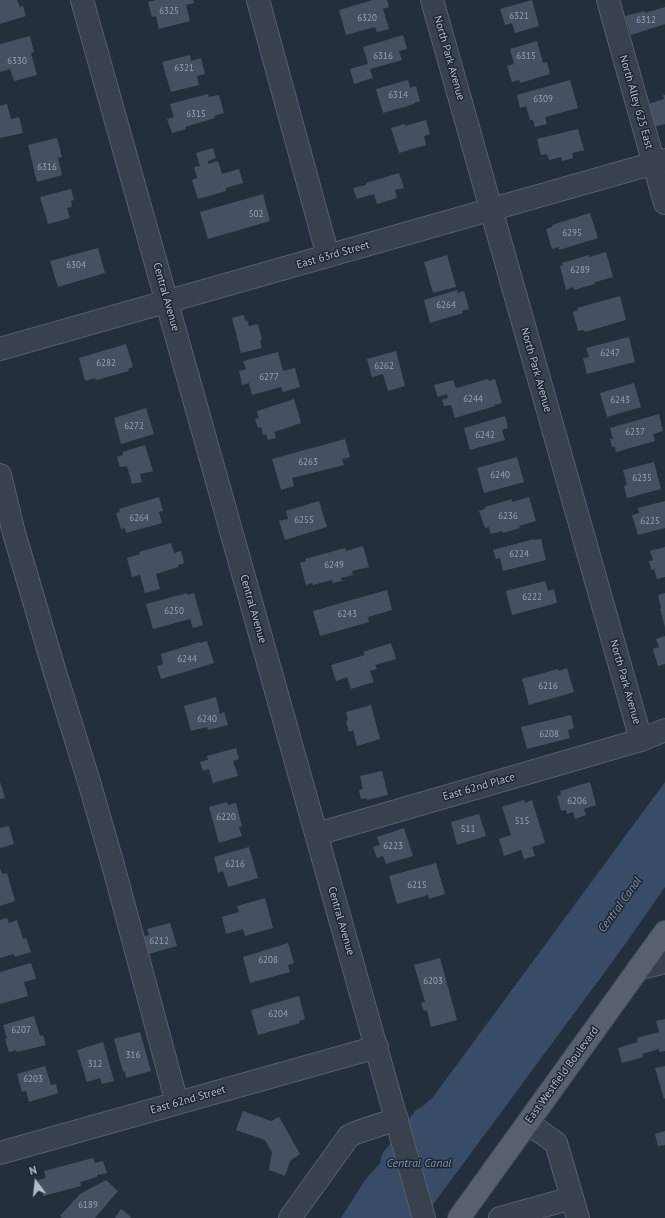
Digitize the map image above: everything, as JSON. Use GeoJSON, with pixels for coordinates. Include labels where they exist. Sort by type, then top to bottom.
{"type":"FeatureCollection","features":[{"type":"Feature","properties":{"kind":"main road","name":"East Westfield Boulevard"},"geometry":{"type":"LineString","coordinates":[[459,1218],[665,932]]}},
{"type":"Feature","properties":{"kind":"street","name":"Central Avenue"},"geometry":{"type":"LineString","coordinates":[[82,0],[424,1218]]}},
{"type":"Feature","properties":{"kind":"street"},"geometry":{"type":"LineString","coordinates":[[258,0],[328,256]]}},
{"type":"Feature","properties":{"kind":"street","name":"North Park Avenue"},"geometry":{"type":"LineString","coordinates":[[432,0],[641,740]]}},
{"type":"Feature","properties":{"kind":"street","name":"North Alley 625 East"},"geometry":{"type":"LineString","coordinates":[[608,0],[659,162],[665,203]]}},
{"type":"Feature","properties":{"kind":"street","name":"East 63rd Street"},"geometry":{"type":"LineString","coordinates":[[0,349],[659,162]]}},
{"type":"Feature","properties":{"kind":"street"},"geometry":{"type":"LineString","coordinates":[[0,475],[14,533],[111,857],[177,1103]]}},
{"type":"Feature","properties":{"kind":"street","name":"East 62nd Place"},"geometry":{"type":"LineString","coordinates":[[317,834],[641,740],[665,730]]}},
{"type":"Feature","properties":{"kind":"street"},"geometry":{"type":"LineString","coordinates":[[638,969],[665,962]]}},
{"type":"Feature","properties":{"kind":"street","name":"East 62nd Street"},"geometry":{"type":"LineString","coordinates":[[0,1153],[377,1047]]}},
{"type":"Feature","properties":{"kind":"street"},"geometry":{"type":"LineString","coordinates":[[500,1218],[575,1208],[556,1143],[528,1123]]}},
{"type":"Feature","properties":{"kind":"street"},"geometry":{"type":"LineString","coordinates":[[290,1218],[349,1136],[355,1133],[398,1124]]}},
{"type":"Feature","properties":{"kind":"water","name":"Central Canal"},"geometry":{"type":"Polygon","coordinates":[[[665,782],[665,887],[621,950],[423,1218],[341,1218],[365,1180],[380,1163],[382,1154],[416,1110],[433,1097],[665,782]]]}},
{"type":"Feature","properties":{"kind":"building"},"geometry":{"type":"Polygon","coordinates":[[[0,0],[17,0],[20,7],[23,6],[26,16],[0,24],[0,0]]]}},
{"type":"Feature","properties":{"kind":"building"},"geometry":{"type":"Polygon","coordinates":[[[156,0],[193,0],[194,3],[186,5],[190,21],[159,29],[156,16],[152,17],[148,2],[156,0]]]}},
{"type":"Feature","properties":{"kind":"building"},"geometry":{"type":"Polygon","coordinates":[[[373,0],[387,0],[389,7],[383,9],[389,29],[377,32],[375,27],[346,35],[339,10],[373,0]]]}},
{"type":"Feature","properties":{"kind":"building"},"geometry":{"type":"Polygon","coordinates":[[[532,0],[539,26],[515,33],[512,23],[505,25],[500,9],[532,0]]]}},
{"type":"Feature","properties":{"kind":"building"},"geometry":{"type":"Polygon","coordinates":[[[665,7],[665,24],[631,35],[625,16],[645,11],[645,13],[665,7]]]}},
{"type":"Feature","properties":{"kind":"building"},"geometry":{"type":"Polygon","coordinates":[[[403,35],[407,49],[399,51],[402,60],[370,69],[373,78],[354,84],[350,69],[368,64],[363,47],[403,35]]]}},
{"type":"Feature","properties":{"kind":"building"},"geometry":{"type":"Polygon","coordinates":[[[30,36],[34,52],[31,53],[37,75],[14,81],[10,69],[0,72],[0,44],[30,36]]]}},
{"type":"Feature","properties":{"kind":"building"},"geometry":{"type":"Polygon","coordinates":[[[537,41],[543,63],[547,62],[550,74],[520,83],[519,80],[512,82],[507,66],[514,64],[510,49],[537,41]]]}},
{"type":"Feature","properties":{"kind":"building"},"geometry":{"type":"Polygon","coordinates":[[[190,55],[191,61],[201,58],[205,74],[197,76],[199,85],[171,92],[162,62],[190,55]]]}},
{"type":"Feature","properties":{"kind":"building"},"geometry":{"type":"Polygon","coordinates":[[[408,80],[410,88],[416,86],[420,101],[383,113],[376,89],[408,80]]]}},
{"type":"Feature","properties":{"kind":"building"},"geometry":{"type":"Polygon","coordinates":[[[570,80],[578,108],[545,117],[547,124],[535,127],[533,120],[530,120],[526,106],[520,108],[517,95],[570,80]]]}},
{"type":"Feature","properties":{"kind":"building"},"geometry":{"type":"Polygon","coordinates":[[[208,94],[209,97],[219,95],[224,113],[214,116],[215,118],[185,127],[186,129],[172,133],[167,119],[174,117],[170,104],[208,94]]]}},
{"type":"Feature","properties":{"kind":"building"},"geometry":{"type":"Polygon","coordinates":[[[663,95],[665,95],[665,124],[653,127],[648,104],[664,99],[663,95]]]}},
{"type":"Feature","properties":{"kind":"building"},"geometry":{"type":"Polygon","coordinates":[[[7,104],[11,119],[19,117],[23,133],[0,138],[0,106],[7,104]]]}},
{"type":"Feature","properties":{"kind":"building"},"geometry":{"type":"Polygon","coordinates":[[[426,120],[430,134],[424,136],[426,145],[399,153],[391,128],[426,120]]]}},
{"type":"Feature","properties":{"kind":"building"},"geometry":{"type":"Polygon","coordinates":[[[578,129],[584,150],[572,153],[573,158],[562,161],[561,157],[549,160],[547,154],[541,155],[537,139],[578,129]]]}},
{"type":"Feature","properties":{"kind":"building"},"geometry":{"type":"Polygon","coordinates":[[[57,138],[62,157],[58,158],[62,175],[37,182],[28,145],[57,138]]]}},
{"type":"Feature","properties":{"kind":"building"},"geometry":{"type":"Polygon","coordinates":[[[213,148],[216,158],[208,161],[208,164],[218,161],[222,174],[239,169],[243,183],[226,188],[226,191],[198,199],[192,180],[197,178],[194,167],[200,166],[196,153],[213,148]]]}},
{"type":"Feature","properties":{"kind":"building"},"geometry":{"type":"Polygon","coordinates":[[[399,173],[404,188],[395,190],[397,198],[377,204],[374,194],[357,199],[353,188],[399,173]]]}},
{"type":"Feature","properties":{"kind":"building"},"geometry":{"type":"Polygon","coordinates":[[[71,189],[74,200],[71,201],[72,207],[67,208],[70,218],[48,224],[40,197],[71,189]]]}},
{"type":"Feature","properties":{"kind":"building"},"geometry":{"type":"Polygon","coordinates":[[[263,194],[270,221],[208,239],[200,212],[263,194]]]}},
{"type":"Feature","properties":{"kind":"building"},"geometry":{"type":"Polygon","coordinates":[[[590,213],[598,238],[559,250],[559,247],[552,249],[546,229],[552,227],[552,225],[590,213]]]}},
{"type":"Feature","properties":{"kind":"building"},"geometry":{"type":"Polygon","coordinates":[[[98,248],[105,273],[58,287],[50,261],[98,248]]]}},
{"type":"Feature","properties":{"kind":"building"},"geometry":{"type":"Polygon","coordinates":[[[606,252],[613,277],[574,290],[573,287],[566,290],[560,266],[563,265],[562,263],[589,255],[589,257],[606,252]]]}},
{"type":"Feature","properties":{"kind":"building"},"geometry":{"type":"Polygon","coordinates":[[[447,255],[456,287],[433,293],[424,262],[447,255]]]}},
{"type":"Feature","properties":{"kind":"building"},"geometry":{"type":"Polygon","coordinates":[[[457,290],[458,293],[464,291],[469,309],[462,311],[463,313],[430,323],[424,300],[457,290]]]}},
{"type":"Feature","properties":{"kind":"building"},"geometry":{"type":"Polygon","coordinates":[[[620,296],[626,320],[585,332],[584,330],[578,331],[573,312],[578,310],[577,308],[620,296]]]}},
{"type":"Feature","properties":{"kind":"building"},"geometry":{"type":"Polygon","coordinates":[[[244,315],[245,321],[247,320],[249,326],[258,324],[262,340],[260,341],[262,348],[241,353],[232,318],[244,315]]]}},
{"type":"Feature","properties":{"kind":"building"},"geometry":{"type":"Polygon","coordinates":[[[629,337],[635,362],[587,374],[583,358],[589,357],[586,348],[629,337]]]}},
{"type":"Feature","properties":{"kind":"building"},"geometry":{"type":"Polygon","coordinates":[[[126,344],[133,367],[128,369],[129,371],[96,380],[95,378],[85,381],[79,358],[126,344]]]}},
{"type":"Feature","properties":{"kind":"building"},"geometry":{"type":"Polygon","coordinates":[[[396,351],[405,386],[388,391],[383,374],[372,377],[367,359],[396,351]]]}},
{"type":"Feature","properties":{"kind":"building"},"geometry":{"type":"Polygon","coordinates":[[[278,352],[283,371],[295,368],[300,387],[283,392],[281,387],[252,395],[249,383],[242,385],[239,371],[246,369],[243,361],[278,352]]]}},
{"type":"Feature","properties":{"kind":"building"},"geometry":{"type":"Polygon","coordinates":[[[488,379],[489,381],[495,379],[502,403],[455,418],[451,405],[444,406],[442,400],[448,398],[447,394],[438,397],[434,385],[453,380],[456,388],[488,379]]]}},
{"type":"Feature","properties":{"kind":"building"},"geometry":{"type":"Polygon","coordinates":[[[634,383],[641,407],[607,417],[600,393],[634,383]]]}},
{"type":"Feature","properties":{"kind":"building"},"geometry":{"type":"Polygon","coordinates":[[[294,399],[301,423],[274,432],[276,438],[268,440],[266,434],[263,435],[261,427],[258,428],[255,419],[259,418],[257,411],[294,399]]]}},
{"type":"Feature","properties":{"kind":"building"},"geometry":{"type":"Polygon","coordinates":[[[146,408],[154,434],[121,444],[114,418],[146,408]]]}},
{"type":"Feature","properties":{"kind":"building"},"geometry":{"type":"Polygon","coordinates":[[[659,414],[663,431],[653,434],[655,441],[616,452],[615,446],[612,447],[610,439],[613,439],[610,428],[659,414]]]}},
{"type":"Feature","properties":{"kind":"building"},"geometry":{"type":"Polygon","coordinates":[[[505,416],[508,428],[502,430],[505,440],[470,450],[464,428],[505,416]]]}},
{"type":"Feature","properties":{"kind":"building"},"geometry":{"type":"Polygon","coordinates":[[[345,439],[350,457],[342,459],[344,465],[292,478],[294,486],[281,490],[272,459],[345,439]]]}},
{"type":"Feature","properties":{"kind":"building"},"geometry":{"type":"Polygon","coordinates":[[[145,445],[153,471],[140,474],[142,482],[132,484],[127,466],[120,467],[117,457],[123,455],[123,452],[145,445]]]}},
{"type":"Feature","properties":{"kind":"building"},"geometry":{"type":"Polygon","coordinates":[[[517,457],[524,482],[484,493],[477,468],[517,457]]]}},
{"type":"Feature","properties":{"kind":"building"},"geometry":{"type":"Polygon","coordinates":[[[654,462],[661,489],[627,498],[624,486],[627,485],[623,470],[654,462]]]}},
{"type":"Feature","properties":{"kind":"building"},"geometry":{"type":"Polygon","coordinates":[[[159,497],[163,511],[159,512],[162,523],[126,533],[125,528],[121,529],[116,513],[120,512],[119,509],[159,497]]]}},
{"type":"Feature","properties":{"kind":"building"},"geometry":{"type":"Polygon","coordinates":[[[529,497],[536,521],[503,533],[502,531],[491,534],[489,527],[485,528],[479,511],[485,509],[485,507],[512,499],[512,502],[529,497]]]}},
{"type":"Feature","properties":{"kind":"building"},"geometry":{"type":"Polygon","coordinates":[[[319,501],[327,527],[285,540],[279,521],[288,519],[286,511],[319,501]]]}},
{"type":"Feature","properties":{"kind":"building"},"geometry":{"type":"Polygon","coordinates":[[[665,501],[665,528],[638,535],[632,515],[639,513],[638,508],[665,501]]]}},
{"type":"Feature","properties":{"kind":"building"},"geometry":{"type":"Polygon","coordinates":[[[534,539],[541,539],[546,560],[503,571],[500,558],[496,559],[493,550],[534,539]]]}},
{"type":"Feature","properties":{"kind":"building"},"geometry":{"type":"Polygon","coordinates":[[[171,543],[174,553],[181,551],[184,563],[178,565],[178,567],[156,574],[160,589],[145,593],[140,575],[132,577],[127,558],[140,554],[139,552],[171,543]]]}},
{"type":"Feature","properties":{"kind":"building"},"geometry":{"type":"Polygon","coordinates":[[[363,546],[369,567],[352,571],[353,575],[341,578],[342,581],[333,583],[332,580],[313,585],[312,583],[306,585],[300,563],[306,561],[305,559],[345,548],[346,551],[363,546]]]}},
{"type":"Feature","properties":{"kind":"building"},"geometry":{"type":"Polygon","coordinates":[[[665,547],[665,577],[657,579],[654,569],[651,570],[649,561],[653,560],[650,551],[665,547]]]}},
{"type":"Feature","properties":{"kind":"building"},"geometry":{"type":"Polygon","coordinates":[[[545,581],[548,591],[554,589],[557,603],[512,615],[506,591],[545,581]]]}},
{"type":"Feature","properties":{"kind":"building"},"geometry":{"type":"Polygon","coordinates":[[[387,590],[392,610],[368,617],[369,622],[320,636],[313,611],[387,590]]]}},
{"type":"Feature","properties":{"kind":"building"},"geometry":{"type":"Polygon","coordinates":[[[187,593],[187,595],[194,593],[203,625],[193,628],[190,619],[153,629],[146,604],[187,593]]]}},
{"type":"Feature","properties":{"kind":"building"},"geometry":{"type":"Polygon","coordinates":[[[665,593],[665,627],[658,595],[665,593]]]}},
{"type":"Feature","properties":{"kind":"building"},"geometry":{"type":"Polygon","coordinates":[[[665,636],[665,664],[658,666],[653,649],[659,647],[656,639],[665,636]]]}},
{"type":"Feature","properties":{"kind":"building"},"geometry":{"type":"Polygon","coordinates":[[[207,641],[214,663],[161,679],[157,666],[163,664],[161,654],[207,641]]]}},
{"type":"Feature","properties":{"kind":"building"},"geometry":{"type":"Polygon","coordinates":[[[391,643],[396,659],[375,665],[377,669],[370,671],[374,682],[351,689],[347,677],[336,681],[331,665],[365,655],[363,652],[391,643]]]}},
{"type":"Feature","properties":{"kind":"building"},"geometry":{"type":"Polygon","coordinates":[[[567,668],[574,692],[529,705],[522,679],[567,668]]]}},
{"type":"Feature","properties":{"kind":"building"},"geometry":{"type":"Polygon","coordinates":[[[216,697],[220,714],[224,712],[228,725],[208,730],[207,727],[191,731],[184,706],[216,697]]]}},
{"type":"Feature","properties":{"kind":"building"},"geometry":{"type":"Polygon","coordinates":[[[371,705],[380,739],[357,746],[353,730],[349,732],[346,721],[348,720],[346,712],[371,705]]]}},
{"type":"Feature","properties":{"kind":"building"},"geometry":{"type":"Polygon","coordinates":[[[571,715],[574,728],[568,730],[570,738],[527,749],[521,727],[571,715]]]}},
{"type":"Feature","properties":{"kind":"building"},"geometry":{"type":"Polygon","coordinates":[[[236,748],[239,759],[233,761],[238,776],[213,783],[209,769],[203,771],[200,762],[208,760],[207,756],[236,748]]]}},
{"type":"Feature","properties":{"kind":"building"},"geometry":{"type":"Polygon","coordinates":[[[382,771],[388,795],[367,800],[367,798],[361,799],[359,790],[363,789],[360,776],[382,771]]]}},
{"type":"Feature","properties":{"kind":"building"},"geometry":{"type":"Polygon","coordinates":[[[0,782],[5,798],[0,799],[0,782]]]}},
{"type":"Feature","properties":{"kind":"building"},"geometry":{"type":"Polygon","coordinates":[[[590,782],[596,805],[584,809],[586,815],[575,819],[573,812],[567,814],[566,810],[561,811],[557,796],[561,795],[560,791],[590,782]]]}},
{"type":"Feature","properties":{"kind":"building"},"geometry":{"type":"Polygon","coordinates":[[[524,800],[525,803],[532,800],[545,843],[532,847],[535,856],[524,859],[521,850],[504,856],[499,839],[511,835],[502,807],[524,800]]]}},
{"type":"Feature","properties":{"kind":"building"},"geometry":{"type":"Polygon","coordinates":[[[227,802],[228,805],[236,803],[242,826],[239,827],[242,836],[219,843],[209,807],[227,802]]]}},
{"type":"Feature","properties":{"kind":"building"},"geometry":{"type":"Polygon","coordinates":[[[479,814],[486,836],[457,845],[451,822],[479,814]]]}},
{"type":"Feature","properties":{"kind":"building"},"geometry":{"type":"Polygon","coordinates":[[[9,826],[14,844],[0,848],[0,828],[9,826]]]}},
{"type":"Feature","properties":{"kind":"building"},"geometry":{"type":"Polygon","coordinates":[[[404,828],[413,856],[386,864],[383,856],[377,858],[373,847],[380,845],[377,837],[404,828]]]}},
{"type":"Feature","properties":{"kind":"building"},"geometry":{"type":"Polygon","coordinates":[[[249,847],[258,878],[228,887],[223,871],[218,873],[214,857],[249,847]]]}},
{"type":"Feature","properties":{"kind":"building"},"geometry":{"type":"Polygon","coordinates":[[[436,863],[445,894],[429,899],[428,895],[397,904],[389,876],[436,863]]]}},
{"type":"Feature","properties":{"kind":"building"},"geometry":{"type":"Polygon","coordinates":[[[0,868],[2,874],[7,873],[15,901],[0,906],[0,868]]]}},
{"type":"Feature","properties":{"kind":"building"},"geometry":{"type":"Polygon","coordinates":[[[265,898],[273,928],[245,936],[243,929],[226,934],[222,917],[239,912],[237,906],[265,898]]]}},
{"type":"Feature","properties":{"kind":"building"},"geometry":{"type":"Polygon","coordinates":[[[7,918],[9,923],[17,920],[23,939],[26,938],[31,952],[15,957],[14,954],[0,958],[0,920],[7,918]]]}},
{"type":"Feature","properties":{"kind":"building"},"geometry":{"type":"Polygon","coordinates":[[[170,923],[177,946],[145,955],[140,937],[149,935],[147,929],[170,923]]]}},
{"type":"Feature","properties":{"kind":"building"},"geometry":{"type":"Polygon","coordinates":[[[288,943],[294,963],[288,965],[290,972],[250,983],[243,957],[288,943]]]}},
{"type":"Feature","properties":{"kind":"building"},"geometry":{"type":"Polygon","coordinates":[[[440,958],[457,1020],[431,1027],[427,1010],[424,1011],[421,1003],[425,1002],[414,965],[440,958]]]}},
{"type":"Feature","properties":{"kind":"building"},"geometry":{"type":"Polygon","coordinates":[[[31,963],[36,979],[24,982],[28,996],[0,1004],[0,972],[31,963]]]}},
{"type":"Feature","properties":{"kind":"building"},"geometry":{"type":"Polygon","coordinates":[[[299,996],[305,1019],[299,1021],[300,1023],[258,1035],[251,1010],[299,996]]]}},
{"type":"Feature","properties":{"kind":"building"},"geometry":{"type":"Polygon","coordinates":[[[34,1016],[40,1036],[43,1035],[46,1045],[17,1052],[16,1050],[9,1052],[3,1025],[34,1016]]]}},
{"type":"Feature","properties":{"kind":"building"},"geometry":{"type":"Polygon","coordinates":[[[665,1019],[665,1051],[659,1052],[659,1049],[642,1054],[643,1057],[622,1063],[618,1048],[638,1042],[637,1038],[659,1032],[656,1021],[665,1019]]]}},
{"type":"Feature","properties":{"kind":"building"},"geometry":{"type":"Polygon","coordinates":[[[140,1032],[151,1071],[126,1078],[114,1039],[140,1032]]]}},
{"type":"Feature","properties":{"kind":"building"},"geometry":{"type":"Polygon","coordinates":[[[103,1042],[114,1081],[102,1084],[100,1078],[87,1082],[77,1050],[103,1042]]]}},
{"type":"Feature","properties":{"kind":"building"},"geometry":{"type":"Polygon","coordinates":[[[45,1066],[51,1085],[56,1084],[58,1093],[29,1102],[26,1091],[22,1092],[17,1074],[45,1066]]]}},
{"type":"Feature","properties":{"kind":"building"},"geometry":{"type":"Polygon","coordinates":[[[665,1066],[665,1098],[664,1099],[655,1068],[665,1066]]]}},
{"type":"Feature","properties":{"kind":"building"},"geometry":{"type":"Polygon","coordinates":[[[243,1111],[271,1121],[279,1117],[300,1154],[290,1161],[285,1176],[269,1170],[272,1152],[265,1140],[236,1130],[243,1111]]]}},
{"type":"Feature","properties":{"kind":"building"},"geometry":{"type":"Polygon","coordinates":[[[665,1131],[665,1145],[658,1146],[655,1134],[665,1131]]]}},
{"type":"Feature","properties":{"kind":"building"},"geometry":{"type":"Polygon","coordinates":[[[93,1158],[95,1163],[103,1161],[107,1173],[97,1175],[97,1177],[80,1182],[81,1186],[43,1196],[38,1180],[46,1178],[44,1171],[93,1158]]]}},
{"type":"Feature","properties":{"kind":"building"},"geometry":{"type":"Polygon","coordinates":[[[106,1180],[118,1191],[95,1218],[62,1218],[60,1216],[80,1194],[106,1180]]]}},
{"type":"Feature","properties":{"kind":"building"},"geometry":{"type":"Polygon","coordinates":[[[121,1209],[131,1217],[115,1218],[121,1209]]]}}]}
